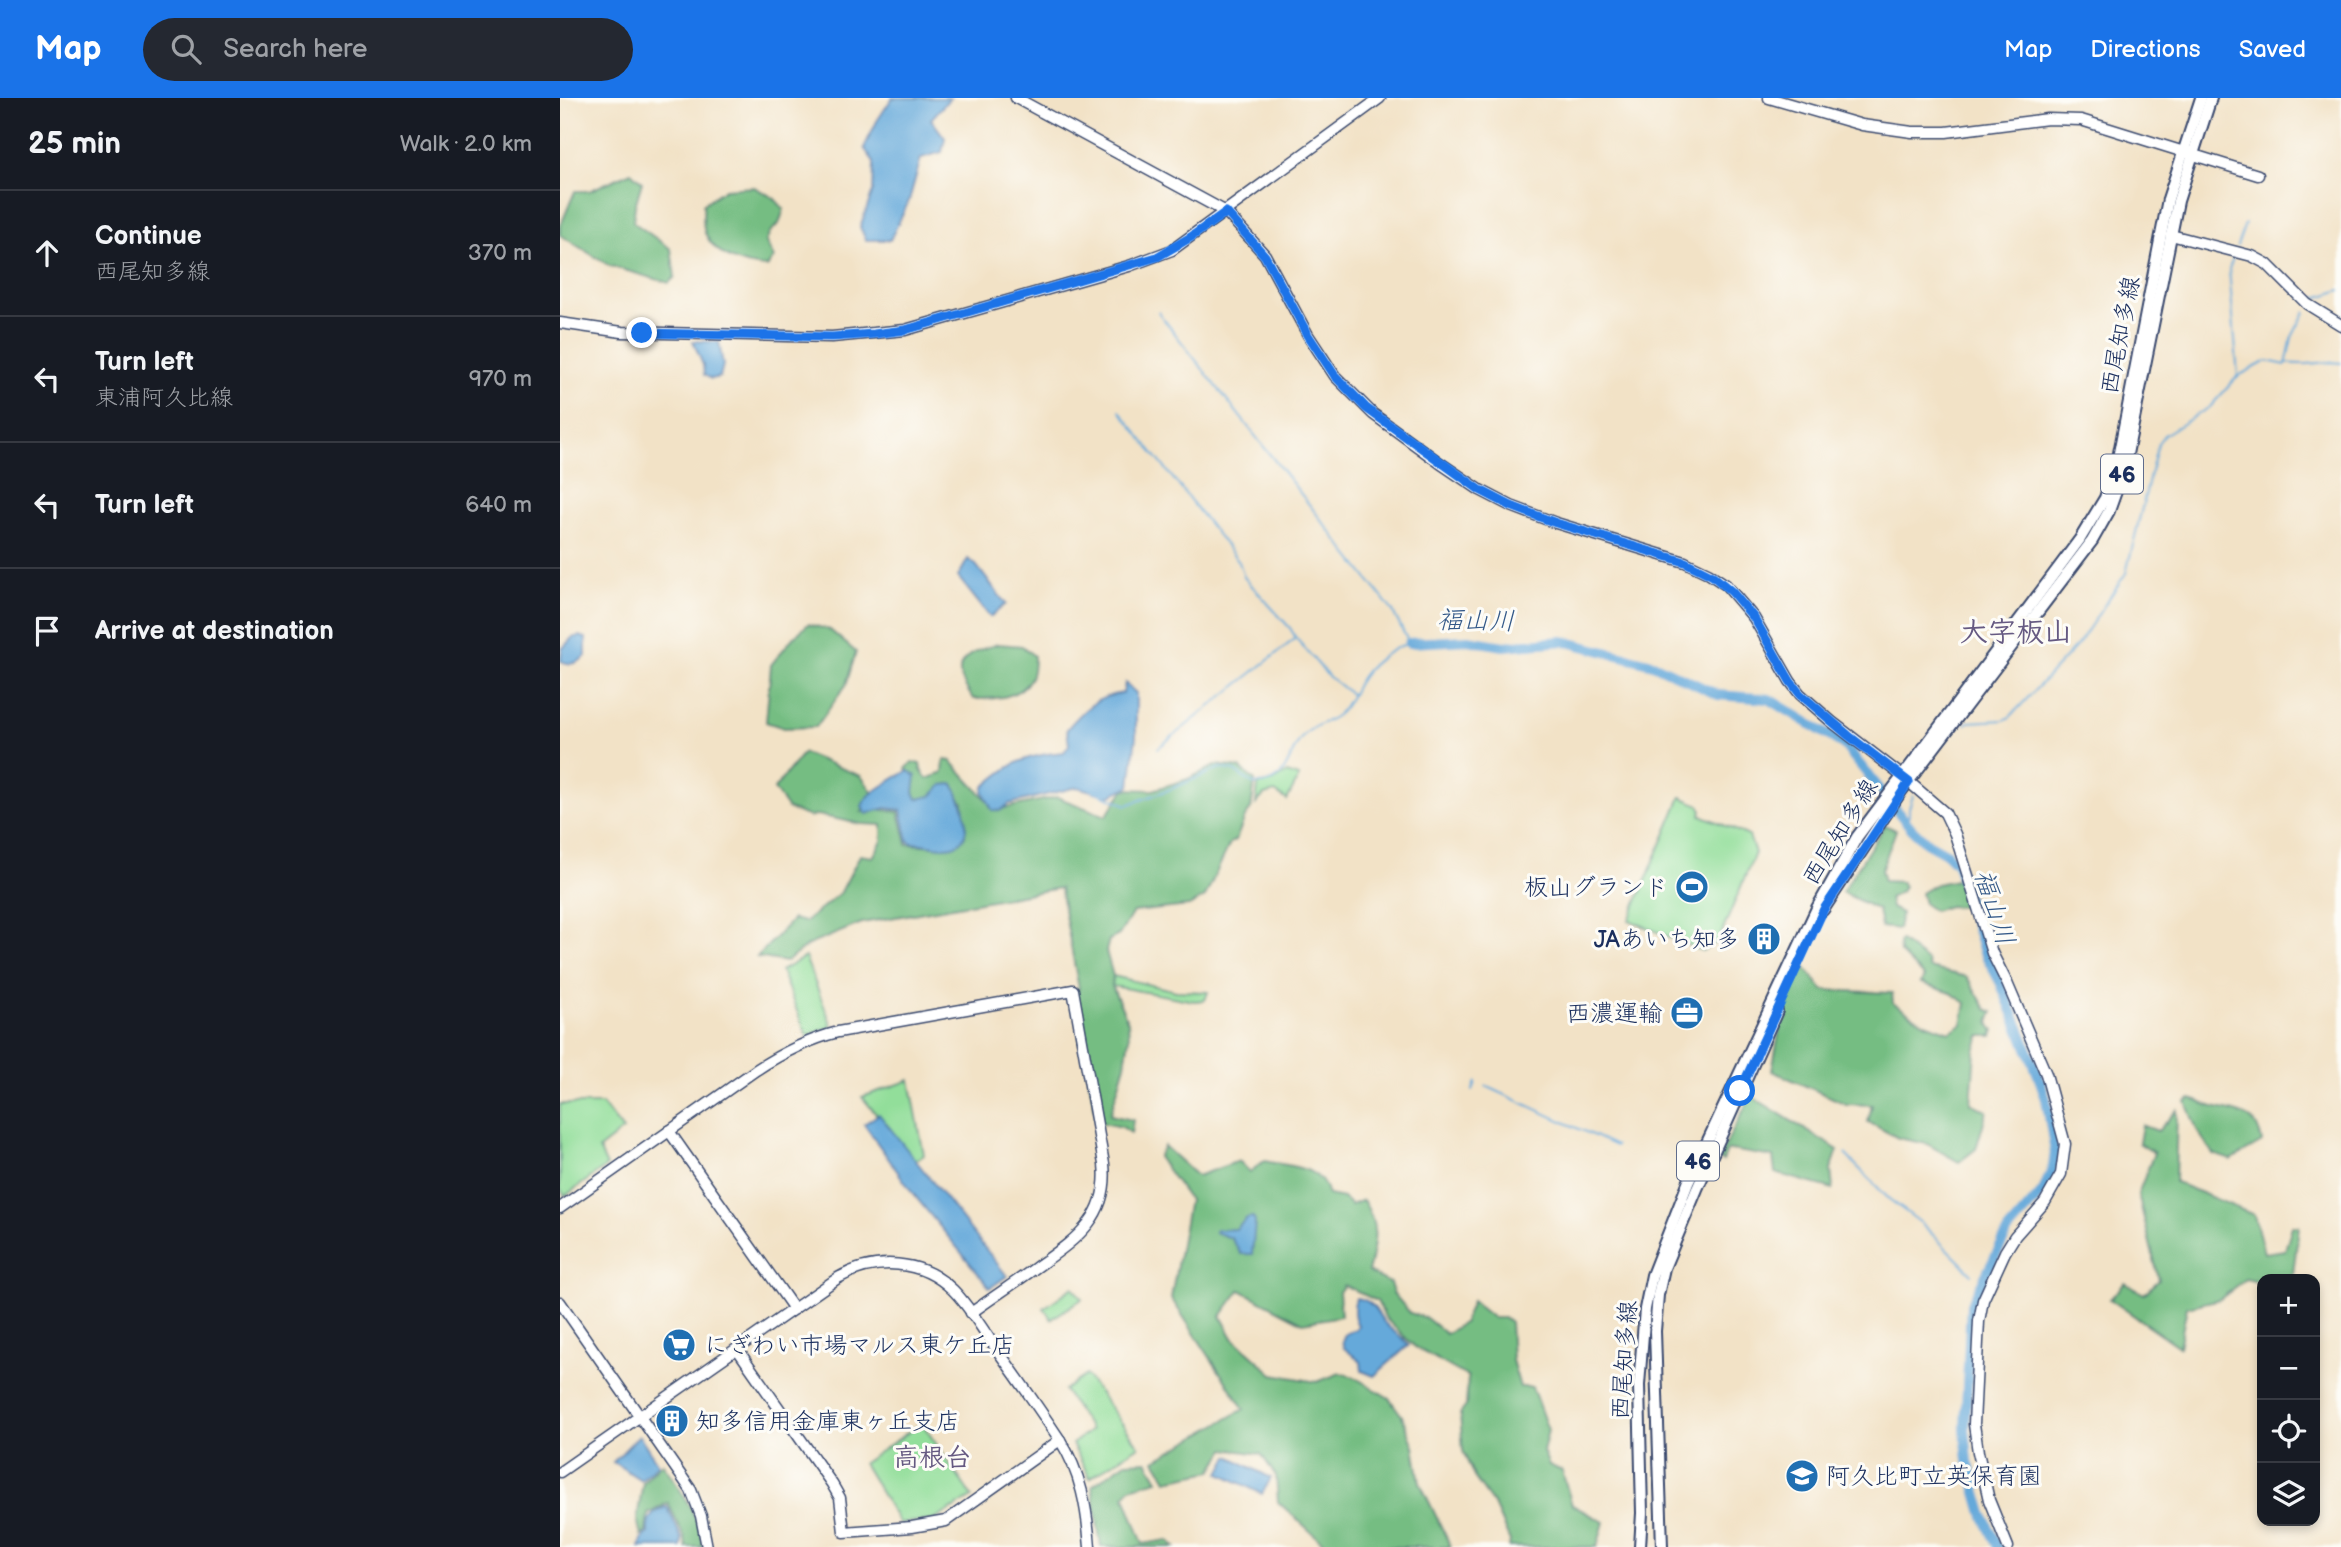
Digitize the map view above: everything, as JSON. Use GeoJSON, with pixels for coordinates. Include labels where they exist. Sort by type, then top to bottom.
{"type":"FeatureCollection","features":[{"type":"Feature","properties":{"kind":"main road","name":"西尾知多線"},"geometry":{"type":"LineString","coordinates":[[1640,1547],[1642,1513],[1639,1385],[1645,1309],[1652,1275],[1688,1183],[1817,908],[1857,836],[1881,810],[2092,541],[2109,511],[2124,469],[2187,153],[2201,98]]}},
{"type":"Feature","properties":{"kind":"main road","name":"西尾知多線"},"geometry":{"type":"LineString","coordinates":[[1902,783],[2093,522],[2105,498],[2118,458],[2163,221],[2187,153],[2211,98]]}},
{"type":"Feature","properties":{"kind":"main road","name":"西尾知多線"},"geometry":{"type":"LineString","coordinates":[[1661,1547],[1655,1331],[1657,1300],[1664,1268],[1740,1091],[1824,909],[1881,810]]}},
{"type":"Feature","properties":{"kind":"street"},"geometry":{"type":"LineString","coordinates":[[1016,98],[1226,212],[1265,256],[1308,335],[1335,376],[1366,408],[1480,490],[1511,506],[1556,523],[1685,562],[1713,576],[1732,592],[1754,618],[1800,694],[1902,783],[1945,813],[1955,834],[1992,953],[2046,1074],[2065,1144],[2065,1160],[2056,1186],[2005,1252],[1983,1300],[1979,1321],[1975,1424],[1977,1443],[1989,1500],[2008,1547]]}},
{"type":"Feature","properties":{"kind":"street"},"geometry":{"type":"LineString","coordinates":[[560,323],[622,332],[798,336],[854,335],[905,330],[1157,257],[1191,237],[1380,98]]}},
{"type":"Feature","properties":{"kind":"street"},"geometry":{"type":"LineString","coordinates":[[1769,98],[1862,125],[1912,132],[1946,132],[2048,119],[2081,120],[2258,175]]}},
{"type":"Feature","properties":{"kind":"street"},"geometry":{"type":"LineString","coordinates":[[2171,235],[2252,257],[2276,271],[2306,302],[2341,325]]}},
{"type":"Feature","properties":{"kind":"street"},"geometry":{"type":"LineString","coordinates":[[560,1208],[783,1053],[815,1038],[1073,990],[1104,1164],[1104,1187],[1100,1205],[1084,1230],[1068,1245],[971,1312]]}},
{"type":"Feature","properties":{"kind":"street"},"geometry":{"type":"LineString","coordinates":[[669,1131],[794,1309]]}},
{"type":"Feature","properties":{"kind":"street"},"geometry":{"type":"LineString","coordinates":[[560,1472],[738,1350],[823,1287],[847,1273],[869,1265],[905,1265],[927,1273],[952,1290],[971,1312],[1060,1440],[1082,1484],[1090,1547]]}},
{"type":"Feature","properties":{"kind":"street"},"geometry":{"type":"LineString","coordinates":[[560,1302],[691,1490],[701,1516],[707,1547]]}},
{"type":"Feature","properties":{"kind":"street"},"geometry":{"type":"LineString","coordinates":[[738,1350],[832,1484],[840,1498],[844,1532],[912,1527],[946,1521],[1060,1440]]}},
{"type":"Feature","properties":{"kind":"green space"},"geometry":{"type":"Polygon","coordinates":[[[631,172],[642,182],[633,222],[671,249],[675,277],[669,283],[610,266],[560,235],[560,227],[575,191],[589,191],[631,172]]]}},
{"type":"Feature","properties":{"kind":"green space"},"geometry":{"type":"Polygon","coordinates":[[[754,187],[774,198],[784,209],[779,224],[770,232],[766,242],[774,258],[767,267],[731,259],[716,248],[704,230],[703,204],[725,189],[754,187]]]}},
{"type":"Feature","properties":{"kind":"green space"},"geometry":{"type":"Polygon","coordinates":[[[808,624],[830,630],[856,652],[846,685],[816,727],[784,728],[766,722],[771,665],[808,624]]]}},
{"type":"Feature","properties":{"kind":"green space"},"geometry":{"type":"Polygon","coordinates":[[[998,644],[1022,646],[1034,656],[1031,677],[1025,686],[1013,694],[973,699],[960,673],[963,661],[973,653],[998,644]]]}},
{"type":"Feature","properties":{"kind":"green space"},"geometry":{"type":"Polygon","coordinates":[[[803,753],[861,776],[874,794],[862,812],[875,809],[899,812],[907,844],[938,846],[965,836],[963,802],[949,784],[932,797],[916,800],[911,788],[912,776],[906,769],[912,762],[920,764],[927,779],[943,773],[944,760],[951,761],[996,810],[1057,797],[1106,816],[1125,789],[1153,790],[1188,779],[1217,765],[1240,768],[1255,781],[1251,809],[1236,840],[1230,843],[1205,897],[1189,906],[1133,912],[1119,935],[1109,940],[1106,951],[1113,976],[1112,986],[1128,1022],[1129,1038],[1125,1065],[1110,1115],[1133,1120],[1131,1133],[1122,1127],[1097,1122],[1073,990],[1079,989],[1060,888],[862,923],[808,945],[786,962],[757,957],[793,919],[805,922],[841,892],[860,855],[873,857],[882,841],[882,825],[861,824],[817,815],[810,817],[788,809],[774,789],[803,753]]]}},
{"type":"Feature","properties":{"kind":"green space"},"geometry":{"type":"Polygon","coordinates":[[[1287,773],[1299,777],[1287,800],[1275,792],[1264,795],[1256,804],[1258,785],[1274,781],[1287,773]]]}},
{"type":"Feature","properties":{"kind":"green space","name":"板山グランド"},"geometry":{"type":"Polygon","coordinates":[[[1681,797],[1699,805],[1701,815],[1749,836],[1755,853],[1718,942],[1702,951],[1629,920],[1681,797]]]}},
{"type":"Feature","properties":{"kind":"green space"},"geometry":{"type":"Polygon","coordinates":[[[1885,825],[1896,830],[1881,871],[1884,881],[1901,882],[1904,886],[1901,892],[1889,898],[1891,908],[1901,913],[1898,929],[1881,927],[1878,910],[1842,892],[1885,825]]]}},
{"type":"Feature","properties":{"kind":"green space"},"geometry":{"type":"Polygon","coordinates":[[[1957,880],[1966,907],[1949,906],[1934,911],[1924,904],[1921,893],[1936,884],[1957,880]]]}},
{"type":"Feature","properties":{"kind":"green space"},"geometry":{"type":"Polygon","coordinates":[[[1901,941],[1927,961],[1929,968],[1967,977],[1986,1009],[1993,1012],[1989,1022],[1994,1030],[1992,1036],[1980,1036],[1975,1051],[1971,1103],[1987,1111],[1976,1149],[1959,1162],[1927,1144],[1898,1138],[1868,1122],[1872,1105],[1846,1104],[1772,1071],[1783,1011],[1804,966],[1823,990],[1892,993],[1893,1003],[1925,1023],[1949,1032],[1962,1024],[1966,1003],[1951,993],[1921,983],[1924,977],[1900,953],[1901,941]]]}},
{"type":"Feature","properties":{"kind":"green space"},"geometry":{"type":"Polygon","coordinates":[[[805,957],[832,1026],[807,1036],[781,971],[805,957]]]}},
{"type":"Feature","properties":{"kind":"green space"},"geometry":{"type":"Polygon","coordinates":[[[1113,976],[1176,991],[1208,992],[1205,1000],[1194,1001],[1112,986],[1113,976]]]}},
{"type":"Feature","properties":{"kind":"green space"},"geometry":{"type":"Polygon","coordinates":[[[910,1080],[924,1155],[915,1161],[862,1097],[910,1080]]]}},
{"type":"Feature","properties":{"kind":"green space"},"geometry":{"type":"Polygon","coordinates":[[[1751,1096],[1838,1150],[1831,1170],[1833,1189],[1775,1173],[1773,1157],[1731,1150],[1727,1151],[1723,1161],[1718,1159],[1751,1096]]]}},
{"type":"Feature","properties":{"kind":"green space"},"geometry":{"type":"Polygon","coordinates":[[[2191,1099],[2247,1116],[2256,1125],[2262,1142],[2231,1160],[2213,1154],[2197,1130],[2186,1102],[2191,1099]]]}},
{"type":"Feature","properties":{"kind":"green space"},"geometry":{"type":"Polygon","coordinates":[[[560,1104],[602,1104],[623,1130],[599,1149],[607,1166],[565,1196],[560,1189],[560,1104]]]}},
{"type":"Feature","properties":{"kind":"green space"},"geometry":{"type":"Polygon","coordinates":[[[2177,1110],[2175,1182],[2254,1215],[2264,1253],[2285,1250],[2292,1226],[2299,1226],[2293,1274],[2257,1274],[2257,1282],[2246,1279],[2220,1299],[2187,1307],[2179,1347],[2110,1299],[2125,1283],[2144,1294],[2159,1280],[2138,1194],[2154,1153],[2139,1143],[2142,1125],[2158,1131],[2177,1110]]]}},
{"type":"Feature","properties":{"kind":"green space"},"geometry":{"type":"Polygon","coordinates":[[[1164,1146],[1197,1176],[1239,1161],[1250,1172],[1264,1161],[1294,1166],[1312,1173],[1319,1178],[1328,1195],[1343,1198],[1351,1205],[1363,1200],[1374,1227],[1373,1252],[1368,1272],[1390,1283],[1393,1293],[1410,1313],[1426,1318],[1446,1334],[1464,1322],[1472,1301],[1493,1318],[1505,1318],[1510,1322],[1512,1360],[1520,1387],[1532,1387],[1548,1430],[1543,1452],[1549,1465],[1562,1471],[1572,1505],[1604,1522],[1597,1547],[1509,1547],[1510,1541],[1494,1505],[1474,1477],[1463,1451],[1460,1414],[1466,1406],[1468,1377],[1415,1347],[1386,1319],[1377,1301],[1344,1285],[1339,1292],[1341,1316],[1303,1323],[1240,1290],[1221,1316],[1233,1338],[1273,1374],[1317,1382],[1340,1373],[1354,1377],[1389,1398],[1402,1416],[1414,1446],[1420,1483],[1451,1547],[1328,1547],[1278,1502],[1276,1476],[1261,1454],[1225,1449],[1212,1471],[1167,1480],[1155,1460],[1244,1409],[1171,1298],[1189,1200],[1158,1157],[1164,1146]]]}},
{"type":"Feature","properties":{"kind":"green space"},"geometry":{"type":"Polygon","coordinates":[[[1073,1287],[1082,1299],[1051,1319],[1044,1308],[1073,1287]]]}},
{"type":"Feature","properties":{"kind":"green space"},"geometry":{"type":"Polygon","coordinates":[[[1086,1375],[1139,1446],[1090,1478],[1072,1444],[1091,1430],[1064,1390],[1086,1375]]]}},
{"type":"Feature","properties":{"kind":"green space"},"geometry":{"type":"Polygon","coordinates":[[[922,1423],[972,1497],[934,1520],[899,1523],[863,1463],[922,1423]]]}},
{"type":"Feature","properties":{"kind":"green space"},"geometry":{"type":"Polygon","coordinates":[[[1147,1461],[1158,1480],[1130,1488],[1125,1496],[1143,1544],[1168,1540],[1175,1547],[1101,1547],[1092,1486],[1126,1462],[1147,1461]]]}},
{"type":"Feature","properties":{"kind":"green space"},"geometry":{"type":"Polygon","coordinates":[[[662,1463],[694,1515],[703,1547],[686,1547],[685,1538],[668,1503],[648,1514],[646,1532],[641,1536],[637,1519],[643,1482],[662,1463]]]}},
{"type":"Feature","properties":{"kind":"water"},"geometry":{"type":"Polygon","coordinates":[[[892,98],[950,98],[931,119],[945,138],[942,152],[921,158],[909,201],[890,240],[866,240],[860,227],[873,191],[874,162],[864,148],[892,98]]]}},
{"type":"Feature","properties":{"kind":"water"},"geometry":{"type":"Polygon","coordinates":[[[693,341],[719,342],[723,365],[720,377],[711,379],[704,375],[703,365],[693,341]]]}},
{"type":"Feature","properties":{"kind":"water"},"geometry":{"type":"Polygon","coordinates":[[[968,559],[976,565],[1006,604],[990,617],[958,577],[968,559]]]}},
{"type":"Feature","properties":{"kind":"water"},"geometry":{"type":"Polygon","coordinates":[[[572,638],[586,638],[586,656],[574,663],[561,661],[562,649],[572,638]]]}},
{"type":"Feature","properties":{"kind":"water"},"geometry":{"type":"Polygon","coordinates":[[[1125,683],[1136,693],[1136,737],[1130,786],[1109,796],[1077,787],[1009,804],[1000,811],[992,810],[983,791],[984,787],[1020,761],[1064,752],[1069,745],[1067,729],[1073,722],[1098,701],[1123,693],[1125,683]]]}},
{"type":"Feature","properties":{"kind":"water"},"geometry":{"type":"Polygon","coordinates":[[[909,771],[916,776],[914,792],[917,799],[931,796],[942,785],[953,784],[966,822],[966,832],[956,845],[941,847],[908,841],[901,810],[886,808],[866,814],[862,806],[868,797],[909,771]]]}},
{"type":"Feature","properties":{"kind":"water"},"geometry":{"type":"Polygon","coordinates":[[[879,1114],[1007,1276],[990,1288],[914,1195],[864,1124],[879,1114]]]}},
{"type":"Feature","properties":{"kind":"water"},"geometry":{"type":"Polygon","coordinates":[[[1253,1217],[1255,1222],[1252,1254],[1241,1254],[1231,1238],[1215,1232],[1236,1229],[1247,1218],[1253,1217]]]}},
{"type":"Feature","properties":{"kind":"water"},"geometry":{"type":"Polygon","coordinates":[[[1356,1298],[1370,1303],[1387,1325],[1409,1345],[1374,1376],[1362,1371],[1361,1362],[1344,1348],[1342,1341],[1345,1334],[1356,1329],[1358,1325],[1354,1312],[1356,1298]]]}},
{"type":"Feature","properties":{"kind":"water"},"geometry":{"type":"Polygon","coordinates":[[[639,1435],[658,1464],[641,1480],[613,1462],[639,1435]]]}},
{"type":"Feature","properties":{"kind":"water"},"geometry":{"type":"Polygon","coordinates":[[[1229,1456],[1271,1478],[1262,1494],[1220,1473],[1229,1456]]]}},
{"type":"Feature","properties":{"kind":"water"},"geometry":{"type":"Polygon","coordinates":[[[666,1507],[682,1539],[681,1547],[639,1547],[648,1533],[651,1516],[666,1507]]]}},
{"type":"Feature","properties":{"kind":"waterway"},"geometry":{"type":"LineString","coordinates":[[2237,246],[2245,224]]}},
{"type":"Feature","properties":{"kind":"waterway"},"geometry":{"type":"LineString","coordinates":[[2234,255],[2229,269],[2238,376]]}},
{"type":"Feature","properties":{"kind":"waterway"},"geometry":{"type":"LineString","coordinates":[[2313,299],[2341,290]]}},
{"type":"Feature","properties":{"kind":"waterway"},"geometry":{"type":"LineString","coordinates":[[1090,789],[1127,805],[1220,768],[1234,771],[1253,784],[1274,780],[1286,768],[1304,735],[1340,712],[1373,664],[1394,649],[1409,643],[1392,610],[1158,312]]}},
{"type":"Feature","properties":{"kind":"waterway"},"geometry":{"type":"LineString","coordinates":[[1966,724],[2010,717],[2079,643],[2126,573],[2158,443],[2164,435],[2210,407],[2238,376],[2267,361],[2286,365],[2292,337],[2305,312]]}},
{"type":"Feature","properties":{"kind":"waterway"},"geometry":{"type":"LineString","coordinates":[[2287,363],[2341,363]]}},
{"type":"Feature","properties":{"kind":"waterway"},"geometry":{"type":"LineString","coordinates":[[1120,411],[1239,562],[1244,577],[1296,638]]}},
{"type":"Feature","properties":{"kind":"waterway"},"geometry":{"type":"LineString","coordinates":[[1158,748],[1296,638],[1328,676],[1352,695]]}},
{"type":"Feature","properties":{"kind":"waterway","name":"福山川"},"geometry":{"type":"LineString","coordinates":[[1409,643],[1468,640],[1504,646],[1563,641],[1653,664],[1718,695],[1769,699],[1844,745],[1912,829],[1957,864],[1984,952],[2001,984],[2038,1075],[2046,1099],[2055,1152],[2053,1167],[2043,1191],[2008,1231],[1971,1305],[1965,1429],[1968,1461],[1984,1517],[1998,1547]]}},
{"type":"Feature","properties":{"kind":"waterway"},"geometry":{"type":"LineString","coordinates":[[1909,825],[1909,808],[1913,796]]}},
{"type":"Feature","properties":{"kind":"waterway"},"geometry":{"type":"LineString","coordinates":[[1473,1090],[1476,1082]]}},
{"type":"Feature","properties":{"kind":"waterway"},"geometry":{"type":"LineString","coordinates":[[1486,1086],[1616,1146]]}},
{"type":"Feature","properties":{"kind":"waterway"},"geometry":{"type":"LineString","coordinates":[[1845,1154],[1889,1199],[1921,1223],[1972,1274]]}},
{"type":"Feature","properties":{"kind":"place","name":"板山グランド"},"geometry":{"type":"Point","coordinates":[1692,887]}},
{"type":"Feature","properties":{"kind":"place","name":"JAあいち知多"},"geometry":{"type":"Point","coordinates":[1764,939]}},
{"type":"Feature","properties":{"kind":"place","name":"西濃運輸"},"geometry":{"type":"Point","coordinates":[1687,1013]}},
{"type":"Feature","properties":{"kind":"place","name":"にぎわい市場マルス東ケ丘店"},"geometry":{"type":"Point","coordinates":[679,1345]}},
{"type":"Feature","properties":{"kind":"place","name":"知多信用金庫東ヶ丘支店"},"geometry":{"type":"Point","coordinates":[672,1421]}},
{"type":"Feature","properties":{"kind":"place","name":"阿久比町立英保育園"},"geometry":{"type":"Point","coordinates":[1802,1476]}},
{"type":"Feature","properties":{"kind":"district","name":"大字板山"},"geometry":{"type":"Point","coordinates":[2016,631]}},
{"type":"Feature","properties":{"kind":"district","name":"高根台"},"geometry":{"type":"Point","coordinates":[932,1457]}},
{"type":"Feature","properties":{"kind":"route"},"geometry":{"type":"LineString","coordinates":[[642,333],[832,337],[905,330],[1157,257],[1172,250],[1226,212],[1265,256],[1308,335],[1335,376],[1366,408],[1480,490],[1511,506],[1556,523],[1685,562],[1713,576],[1726,585],[1754,618],[1800,694],[1909,782],[1824,909],[1740,1091]]}}]}
